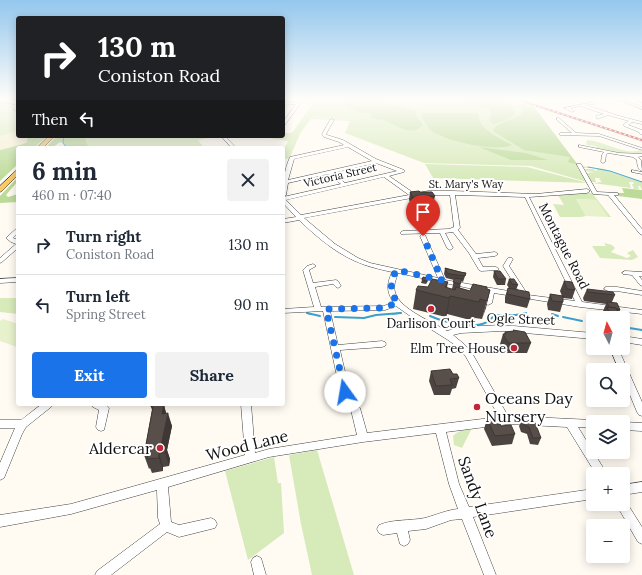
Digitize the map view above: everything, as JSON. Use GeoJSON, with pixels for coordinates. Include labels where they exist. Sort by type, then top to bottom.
{"type":"FeatureCollection","features":[{"type":"Feature","properties":{"kind":"main road"},"geometry":{"type":"LineString","coordinates":[[42,146],[50,138]]}},
{"type":"Feature","properties":{"kind":"main road"},"geometry":{"type":"LineString","coordinates":[[0,190],[16,173]]}},
{"type":"Feature","properties":{"kind":"street"},"geometry":{"type":"LineString","coordinates":[[328,127],[324,135],[349,145],[377,161]]}},
{"type":"Feature","properties":{"kind":"street"},"geometry":{"type":"LineString","coordinates":[[569,127],[574,134]]}},
{"type":"Feature","properties":{"kind":"street"},"geometry":{"type":"LineString","coordinates":[[630,127],[641,131],[641,133]]}},
{"type":"Feature","properties":{"kind":"street"},"geometry":{"type":"LineString","coordinates":[[563,133],[599,135],[642,149]]}},
{"type":"Feature","properties":{"kind":"street"},"geometry":{"type":"LineString","coordinates":[[225,138],[232,146]]}},
{"type":"Feature","properties":{"kind":"street"},"geometry":{"type":"LineString","coordinates":[[285,186],[288,169],[292,158],[349,145]]}},
{"type":"Feature","properties":{"kind":"street"},"geometry":{"type":"LineString","coordinates":[[581,146],[607,152],[635,156],[642,155]]}},
{"type":"Feature","properties":{"kind":"street"},"geometry":{"type":"LineString","coordinates":[[603,162],[604,155],[607,152]]}},
{"type":"Feature","properties":{"kind":"street"},"geometry":{"type":"LineString","coordinates":[[634,171],[642,171],[639,165],[639,160],[635,156]]}},
{"type":"Feature","properties":{"kind":"street"},"geometry":{"type":"LineString","coordinates":[[286,182],[377,161]]}},
{"type":"Feature","properties":{"kind":"street","name":"Victoria Street"},"geometry":{"type":"LineString","coordinates":[[285,200],[402,171],[377,161]]}},
{"type":"Feature","properties":{"kind":"street"},"geometry":{"type":"LineString","coordinates":[[579,165],[590,191]]}},
{"type":"Feature","properties":{"kind":"street"},"geometry":{"type":"LineString","coordinates":[[329,172],[345,185]]}},
{"type":"Feature","properties":{"kind":"street"},"geometry":{"type":"LineString","coordinates":[[385,175],[414,196]]}},
{"type":"Feature","properties":{"kind":"street","name":"St. Mary's Way"},"geometry":{"type":"LineString","coordinates":[[285,221],[428,193],[536,196],[590,191],[598,194],[613,194],[642,233]]}},
{"type":"Feature","properties":{"kind":"street"},"geometry":{"type":"LineString","coordinates":[[403,233],[442,232],[454,230],[458,226],[452,193]]}},
{"type":"Feature","properties":{"kind":"street","name":"Montague Road"},"geometry":{"type":"LineString","coordinates":[[527,198],[580,305]]}},
{"type":"Feature","properties":{"kind":"street"},"geometry":{"type":"LineString","coordinates":[[285,202],[300,218],[348,256],[368,264],[446,284],[491,292],[526,298],[642,312]]}},
{"type":"Feature","properties":{"kind":"street"},"geometry":{"type":"LineString","coordinates":[[454,230],[474,256],[481,269],[496,269]]}},
{"type":"Feature","properties":{"kind":"street"},"geometry":{"type":"LineString","coordinates":[[16,232],[9,238],[16,242]]}},
{"type":"Feature","properties":{"kind":"street"},"geometry":{"type":"LineString","coordinates":[[442,232],[450,248]]}},
{"type":"Feature","properties":{"kind":"street"},"geometry":{"type":"LineString","coordinates":[[423,236],[446,284]]}},
{"type":"Feature","properties":{"kind":"street"},"geometry":{"type":"LineString","coordinates":[[0,261],[16,248]]}},
{"type":"Feature","properties":{"kind":"street"},"geometry":{"type":"LineString","coordinates":[[474,256],[496,254]]}},
{"type":"Feature","properties":{"kind":"street"},"geometry":{"type":"LineString","coordinates":[[510,259],[506,266],[526,298]]}},
{"type":"Feature","properties":{"kind":"street"},"geometry":{"type":"LineString","coordinates":[[313,266],[306,270],[322,309],[335,348],[347,400],[355,408],[363,438]]}},
{"type":"Feature","properties":{"kind":"street"},"geometry":{"type":"LineString","coordinates":[[396,270],[391,288],[393,296],[398,302],[422,320],[448,334],[458,343],[466,352],[505,420]]}},
{"type":"Feature","properties":{"kind":"street"},"geometry":{"type":"LineString","coordinates":[[625,273],[642,274]]}},
{"type":"Feature","properties":{"kind":"street"},"geometry":{"type":"LineString","coordinates":[[634,274],[642,284]]}},
{"type":"Feature","properties":{"kind":"street"},"geometry":{"type":"LineString","coordinates":[[0,281],[16,280]]}},
{"type":"Feature","properties":{"kind":"street"},"geometry":{"type":"LineString","coordinates":[[311,285],[336,282],[338,286]]}},
{"type":"Feature","properties":{"kind":"street"},"geometry":{"type":"LineString","coordinates":[[610,288],[642,292]]}},
{"type":"Feature","properties":{"kind":"street"},"geometry":{"type":"LineString","coordinates":[[488,303],[491,292]]}},
{"type":"Feature","properties":{"kind":"street"},"geometry":{"type":"LineString","coordinates":[[285,311],[385,308],[398,302]]}},
{"type":"Feature","properties":{"kind":"street","name":"Ogle Street"},"geometry":{"type":"LineString","coordinates":[[448,334],[458,331],[502,328],[586,335]]}},
{"type":"Feature","properties":{"kind":"street"},"geometry":{"type":"LineString","coordinates":[[630,340],[642,342]]}},
{"type":"Feature","properties":{"kind":"street"},"geometry":{"type":"LineString","coordinates":[[335,348],[382,344]]}},
{"type":"Feature","properties":{"kind":"street"},"geometry":{"type":"LineString","coordinates":[[617,355],[642,412]]}},
{"type":"Feature","properties":{"kind":"street"},"geometry":{"type":"LineString","coordinates":[[0,476],[14,440],[23,424],[46,406]]}},
{"type":"Feature","properties":{"kind":"street"},"geometry":{"type":"LineString","coordinates":[[100,406],[104,408],[101,427]]}},
{"type":"Feature","properties":{"kind":"street"},"geometry":{"type":"LineString","coordinates":[[246,406],[250,459]]}},
{"type":"Feature","properties":{"kind":"street","name":"Wood Lane"},"geometry":{"type":"LineString","coordinates":[[0,521],[71,509],[269,453],[363,438],[505,420],[586,424]]}},
{"type":"Feature","properties":{"kind":"street"},"geometry":{"type":"LineString","coordinates":[[570,423],[598,467]]}},
{"type":"Feature","properties":{"kind":"street"},"geometry":{"type":"LineString","coordinates":[[0,424],[23,424]]}},
{"type":"Feature","properties":{"kind":"street"},"geometry":{"type":"LineString","coordinates":[[630,426],[642,427]]}},
{"type":"Feature","properties":{"kind":"street","name":"Sandy Lane"},"geometry":{"type":"LineString","coordinates":[[440,429],[454,484],[490,575]]}},
{"type":"Feature","properties":{"kind":"street"},"geometry":{"type":"LineString","coordinates":[[162,483],[164,518],[166,526]]}},
{"type":"Feature","properties":{"kind":"street"},"geometry":{"type":"LineString","coordinates":[[630,489],[642,487]]}},
{"type":"Feature","properties":{"kind":"street"},"geometry":{"type":"LineString","coordinates":[[383,529],[426,523],[451,514],[586,495]]}},
{"type":"Feature","properties":{"kind":"street"},"geometry":{"type":"LineString","coordinates":[[625,511],[642,538]]}},
{"type":"Feature","properties":{"kind":"street"},"geometry":{"type":"LineString","coordinates":[[166,526],[179,531],[211,524]]}},
{"type":"Feature","properties":{"kind":"street"},"geometry":{"type":"LineString","coordinates":[[101,575],[166,526]]}},
{"type":"Feature","properties":{"kind":"street"},"geometry":{"type":"LineString","coordinates":[[401,526],[404,540]]}},
{"type":"Feature","properties":{"kind":"street"},"geometry":{"type":"LineString","coordinates":[[257,562],[260,575]]}},
{"type":"Feature","properties":{"kind":"shaded area"},"geometry":{"type":"Polygon","coordinates":[[[16,132],[16,138],[28,138],[27,142],[23,144],[0,150],[0,136],[16,132]]]}},
{"type":"Feature","properties":{"kind":"green space"},"geometry":{"type":"Polygon","coordinates":[[[0,127],[16,127],[16,132],[0,136],[0,127]]]}},
{"type":"Feature","properties":{"kind":"green space"},"geometry":{"type":"Polygon","coordinates":[[[296,127],[305,127],[301,132],[289,159],[285,158],[285,147],[288,141],[269,138],[285,138],[285,133],[292,133],[296,127]]]}},
{"type":"Feature","properties":{"kind":"green space"},"geometry":{"type":"Polygon","coordinates":[[[348,127],[549,127],[578,165],[587,182],[531,166],[424,163],[345,133],[348,127]]]}},
{"type":"Feature","properties":{"kind":"green space"},"geometry":{"type":"Polygon","coordinates":[[[398,127],[421,127],[414,130],[398,127]]]}},
{"type":"Feature","properties":{"kind":"green space"},"geometry":{"type":"Polygon","coordinates":[[[428,127],[483,127],[512,145],[505,147],[485,147],[462,143],[433,132],[428,127]]]}},
{"type":"Feature","properties":{"kind":"green space"},"geometry":{"type":"Polygon","coordinates":[[[496,127],[549,127],[578,165],[568,162],[570,157],[524,150],[493,131],[496,127]]]}},
{"type":"Feature","properties":{"kind":"green space"},"geometry":{"type":"Polygon","coordinates":[[[596,127],[601,127],[642,140],[642,142],[596,127]]]}},
{"type":"Feature","properties":{"kind":"green space"},"geometry":{"type":"Polygon","coordinates":[[[28,138],[45,138],[36,146],[16,146],[16,166],[0,181],[0,150],[27,142],[28,138]]]}},
{"type":"Feature","properties":{"kind":"green space"},"geometry":{"type":"Polygon","coordinates":[[[55,138],[85,138],[88,146],[64,146],[63,143],[60,142],[55,146],[47,146],[55,138]]]}},
{"type":"Feature","properties":{"kind":"green space"},"geometry":{"type":"Polygon","coordinates":[[[85,138],[208,138],[198,140],[202,146],[88,146],[85,138]]]}},
{"type":"Feature","properties":{"kind":"green space"},"geometry":{"type":"Polygon","coordinates":[[[587,140],[621,150],[641,150],[642,153],[624,154],[596,148],[596,146],[586,145],[587,140]]]}},
{"type":"Feature","properties":{"kind":"green space"},"geometry":{"type":"Polygon","coordinates":[[[479,147],[526,153],[548,160],[511,160],[479,147]]]}},
{"type":"Feature","properties":{"kind":"green space"},"geometry":{"type":"Polygon","coordinates":[[[425,164],[527,167],[588,183],[433,178],[425,164]]]}},
{"type":"Feature","properties":{"kind":"green space"},"geometry":{"type":"Polygon","coordinates":[[[581,166],[596,168],[582,168],[581,166]]]}},
{"type":"Feature","properties":{"kind":"green space"},"geometry":{"type":"Polygon","coordinates":[[[598,168],[642,182],[642,190],[640,186],[638,186],[639,189],[634,189],[632,184],[634,184],[633,182],[629,182],[631,188],[592,183],[602,182],[599,179],[601,178],[595,178],[596,182],[591,182],[586,173],[594,172],[585,171],[584,169],[593,169],[596,171],[598,168]]]}},
{"type":"Feature","properties":{"kind":"green space"},"geometry":{"type":"Polygon","coordinates":[[[16,179],[16,183],[6,195],[8,197],[16,195],[16,202],[0,203],[0,196],[16,179]]]}},
{"type":"Feature","properties":{"kind":"green space"},"geometry":{"type":"Polygon","coordinates":[[[622,188],[642,190],[642,199],[618,196],[616,193],[624,193],[622,188]]]}},
{"type":"Feature","properties":{"kind":"green space"},"geometry":{"type":"Polygon","coordinates":[[[583,192],[592,193],[611,217],[608,217],[596,200],[576,199],[586,216],[560,217],[553,204],[564,205],[558,195],[583,192]]]}},
{"type":"Feature","properties":{"kind":"green space"},"geometry":{"type":"Polygon","coordinates":[[[576,199],[596,200],[608,217],[586,216],[576,199]]]}},
{"type":"Feature","properties":{"kind":"green space"},"geometry":{"type":"Polygon","coordinates":[[[604,243],[612,245],[615,248],[611,252],[627,258],[631,256],[627,253],[633,250],[638,257],[632,260],[600,258],[592,246],[606,246],[604,243]]]}},
{"type":"Feature","properties":{"kind":"green space"},"geometry":{"type":"Polygon","coordinates":[[[0,298],[16,298],[16,314],[0,312],[0,298]]]}},
{"type":"Feature","properties":{"kind":"green space"},"geometry":{"type":"Polygon","coordinates":[[[3,319],[16,323],[16,347],[0,341],[0,321],[3,319]]]}},
{"type":"Feature","properties":{"kind":"green space"},"geometry":{"type":"Polygon","coordinates":[[[471,430],[462,448],[454,445],[453,436],[455,434],[461,431],[471,430]]]}},
{"type":"Feature","properties":{"kind":"green space"},"geometry":{"type":"Polygon","coordinates":[[[317,450],[354,575],[312,575],[301,524],[289,455],[317,450]]]}},
{"type":"Feature","properties":{"kind":"green space"},"geometry":{"type":"Polygon","coordinates":[[[274,457],[278,483],[281,483],[284,533],[248,560],[225,471],[274,457]]]}},
{"type":"Feature","properties":{"kind":"building"},"geometry":{"type":"Polygon","coordinates":[[[410,192],[432,192],[435,196],[419,197],[421,200],[415,201],[410,192]]]}},
{"type":"Feature","properties":{"kind":"building"},"geometry":{"type":"Polygon","coordinates":[[[445,268],[466,273],[465,276],[450,274],[447,273],[445,268]]]}},
{"type":"Feature","properties":{"kind":"building"},"geometry":{"type":"Polygon","coordinates":[[[494,271],[500,271],[506,279],[498,279],[494,271]]]}},
{"type":"Feature","properties":{"kind":"building"},"geometry":{"type":"Polygon","coordinates":[[[423,277],[428,278],[427,281],[422,280],[423,277]]]}},
{"type":"Feature","properties":{"kind":"building"},"geometry":{"type":"Polygon","coordinates":[[[455,278],[462,279],[460,284],[453,282],[455,278]]]}},
{"type":"Feature","properties":{"kind":"building"},"geometry":{"type":"Polygon","coordinates":[[[432,279],[448,282],[445,287],[455,290],[456,287],[470,291],[473,284],[487,287],[487,289],[490,290],[487,301],[480,299],[479,302],[450,296],[449,298],[416,290],[418,286],[428,287],[432,279]]]}},
{"type":"Feature","properties":{"kind":"building"},"geometry":{"type":"Polygon","coordinates":[[[509,279],[514,279],[518,285],[512,284],[509,279]]]}},
{"type":"Feature","properties":{"kind":"building"},"geometry":{"type":"Polygon","coordinates":[[[564,281],[572,282],[575,290],[567,289],[564,281]]]}},
{"type":"Feature","properties":{"kind":"building"},"geometry":{"type":"Polygon","coordinates":[[[508,288],[529,292],[530,299],[507,294],[508,288]]]}},
{"type":"Feature","properties":{"kind":"building"},"geometry":{"type":"Polygon","coordinates":[[[587,289],[613,292],[615,295],[588,292],[587,289]]]}},
{"type":"Feature","properties":{"kind":"building"},"geometry":{"type":"Polygon","coordinates":[[[550,294],[563,296],[563,302],[552,301],[550,294]]]}},
{"type":"Feature","properties":{"kind":"building"},"geometry":{"type":"Polygon","coordinates":[[[607,302],[617,303],[620,310],[609,307],[607,302]]]}},
{"type":"Feature","properties":{"kind":"building"},"geometry":{"type":"Polygon","coordinates":[[[607,307],[616,308],[618,311],[609,311],[607,307]]]}},
{"type":"Feature","properties":{"kind":"building"},"geometry":{"type":"Polygon","coordinates":[[[513,330],[525,332],[531,343],[508,343],[503,334],[506,334],[505,332],[514,331],[513,330]]]}},
{"type":"Feature","properties":{"kind":"building"},"geometry":{"type":"Polygon","coordinates":[[[450,369],[453,374],[457,374],[459,378],[450,379],[452,385],[436,386],[431,371],[450,369]]]}},
{"type":"Feature","properties":{"kind":"building"},"geometry":{"type":"Polygon","coordinates":[[[164,406],[162,414],[168,413],[161,446],[166,446],[165,453],[159,453],[159,458],[147,459],[148,455],[144,455],[153,407],[151,407],[164,406]]]}},
{"type":"Feature","properties":{"kind":"building"},"geometry":{"type":"Polygon","coordinates":[[[494,418],[497,424],[500,424],[501,426],[511,425],[515,434],[495,436],[487,419],[494,418]]]}},
{"type":"Feature","properties":{"kind":"building"},"geometry":{"type":"Polygon","coordinates":[[[522,420],[534,420],[541,438],[533,438],[529,427],[524,425],[522,420]]]}},
{"type":"Feature","properties":{"kind":"waterway"},"geometry":{"type":"LineString","coordinates":[[64,138],[63,143],[65,146]]}},
{"type":"Feature","properties":{"kind":"waterway"},"geometry":{"type":"LineString","coordinates":[[588,167],[610,171],[642,182]]}},
{"type":"Feature","properties":{"kind":"waterway"},"geometry":{"type":"LineString","coordinates":[[310,314],[307,313],[320,316]]}},
{"type":"Feature","properties":{"kind":"waterway"},"geometry":{"type":"LineString","coordinates":[[335,317],[364,318],[376,315],[401,313],[392,314]]}},
{"type":"Feature","properties":{"kind":"waterway"},"geometry":{"type":"LineString","coordinates":[[430,316],[465,325],[479,325],[489,321],[495,315],[516,315],[526,313],[522,314]]}},
{"type":"Feature","properties":{"kind":"waterway"},"geometry":{"type":"LineString","coordinates":[[552,314],[558,316]]}},
{"type":"Feature","properties":{"kind":"waterway"},"geometry":{"type":"LineString","coordinates":[[563,317],[582,321]]}},
{"type":"Feature","properties":{"kind":"waterway"},"geometry":{"type":"LineString","coordinates":[[630,328],[642,330]]}},
{"type":"Feature","properties":{"kind":"railway"},"geometry":{"type":"LineString","coordinates":[[602,127],[642,140]]}},
{"type":"Feature","properties":{"kind":"place","name":"Darlison Court"},"geometry":{"type":"Point","coordinates":[431,309]}},
{"type":"Feature","properties":{"kind":"place","name":"Elm Tree House"},"geometry":{"type":"Point","coordinates":[514,348]}},
{"type":"Feature","properties":{"kind":"place","name":"Oceans Day Nursery"},"geometry":{"type":"Point","coordinates":[477,407]}},
{"type":"Feature","properties":{"kind":"place","name":"Aldercar"},"geometry":{"type":"Point","coordinates":[160,448]}},
{"type":"Feature","properties":{"kind":"route"},"geometry":{"type":"LineString","coordinates":[[345,392],[326,309],[385,308],[398,302],[393,296],[391,288],[396,270],[442,280],[423,236]]}}]}
